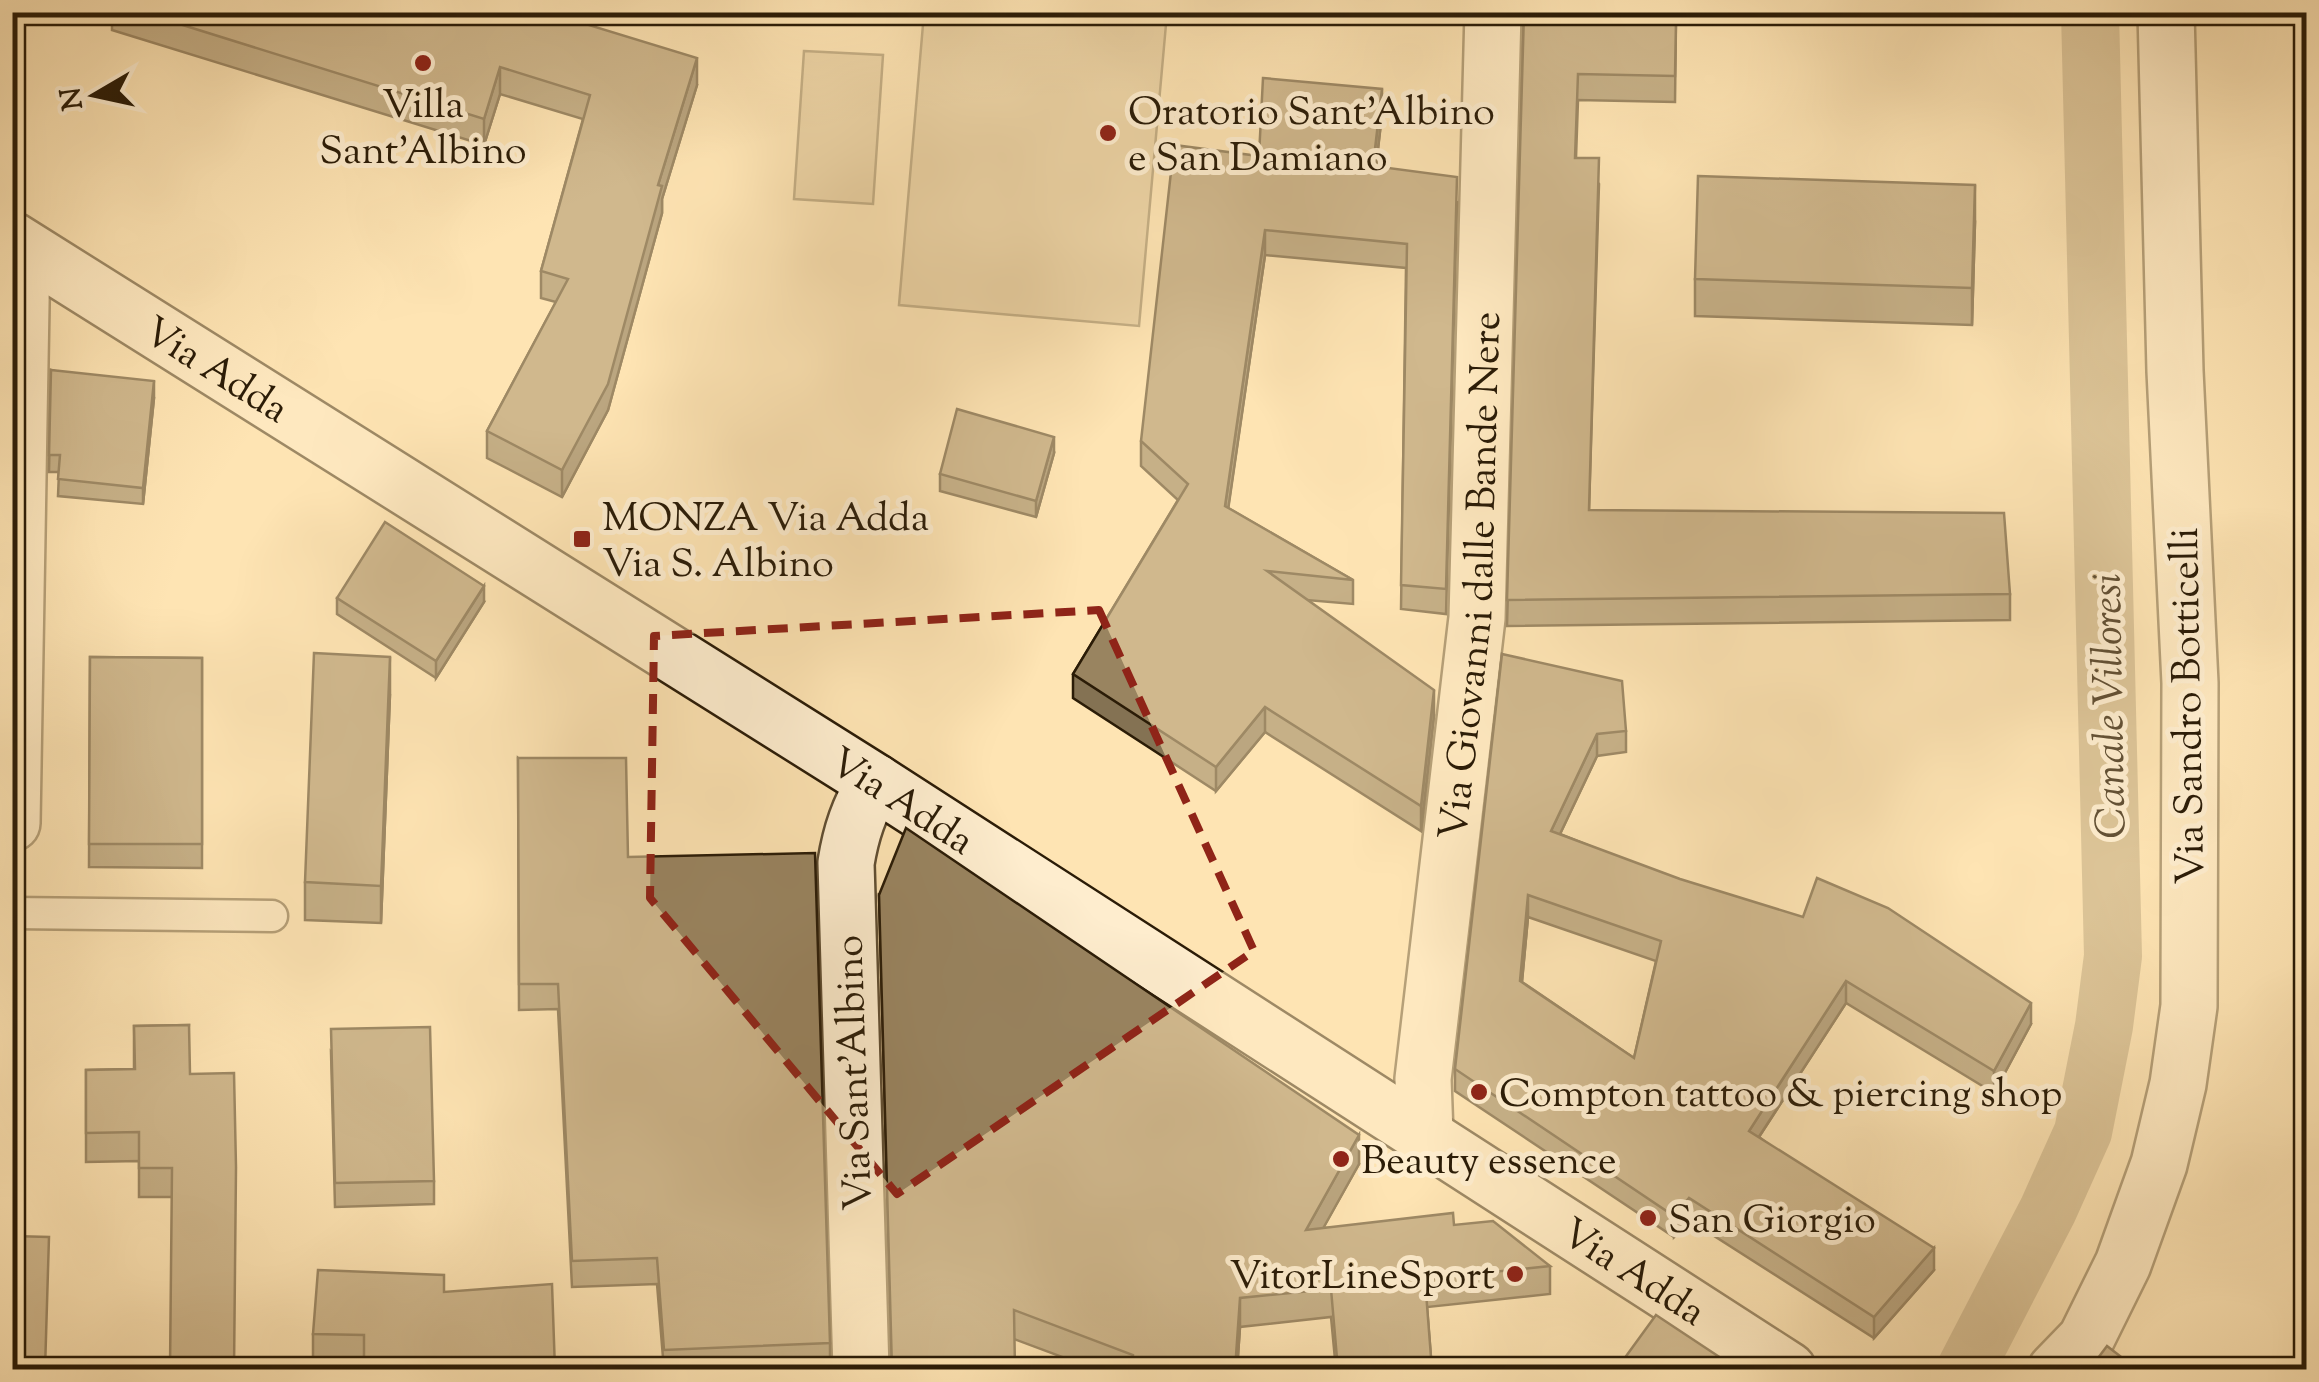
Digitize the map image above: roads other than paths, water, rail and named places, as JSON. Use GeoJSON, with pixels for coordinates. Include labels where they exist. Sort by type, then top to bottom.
{"type":"FeatureCollection","features":[{"type":"Feature","properties":{"kind":"street","name":"Via Giovanni dalle Bande Nere"},"geometry":{"type":"LineString","coordinates":[[1425,1134],[1423,1078],[1476,618],[1493,12]]}},
{"type":"Feature","properties":{"kind":"street","name":"Via Sandro Botticelli"},"geometry":{"type":"LineString","coordinates":[[2056,1370],[2086,1339],[2123,1264],[2159,1164],[2178,1084],[2189,1006],[2190,683],[2174,371],[2166,12]]}},
{"type":"Feature","properties":{"kind":"street","name":"Via Adda"},"geometry":{"type":"LineString","coordinates":[[17,244],[875,782],[1788,1370]]}},
{"type":"Feature","properties":{"kind":"street"},"geometry":{"type":"LineString","coordinates":[[12,823],[17,244]]}},
{"type":"Feature","properties":{"kind":"street","name":"Via Sant'Albino"},"geometry":{"type":"LineString","coordinates":[[861,1370],[846,863],[850,832],[875,782]]}},
{"type":"Feature","properties":{"kind":"lane"},"geometry":{"type":"LineString","coordinates":[[12,913],[272,916]]}},
{"type":"Feature","properties":{"kind":"waterway","name":"Canale Villoresi"},"geometry":{"type":"LineString","coordinates":[[1965,1370],[2048,1210],[2083,1132],[2113,956],[2090,12]]}},
{"type":"Feature","properties":{"kind":"place","name":"Villa Sant'Albino"},"geometry":{"type":"Point","coordinates":[423,63]}},
{"type":"Feature","properties":{"kind":"place","name":"Oratorio Sant'Albino e San Damiano"},"geometry":{"type":"Point","coordinates":[1108,133]}},
{"type":"Feature","properties":{"kind":"place","name":"MONZA Via Adda Via S. Albino"},"geometry":{"type":"Point","coordinates":[582,539]}},
{"type":"Feature","properties":{"kind":"place","name":"Compton tattoo & piercing shop"},"geometry":{"type":"Point","coordinates":[1479,1092]}},
{"type":"Feature","properties":{"kind":"place","name":"Beauty essence"},"geometry":{"type":"Point","coordinates":[1341,1159]}},
{"type":"Feature","properties":{"kind":"place","name":"San Giorgio"},"geometry":{"type":"Point","coordinates":[1648,1218]}},
{"type":"Feature","properties":{"kind":"place","name":"VitorLineSport"},"geometry":{"type":"Point","coordinates":[1515,1274]}}]}
